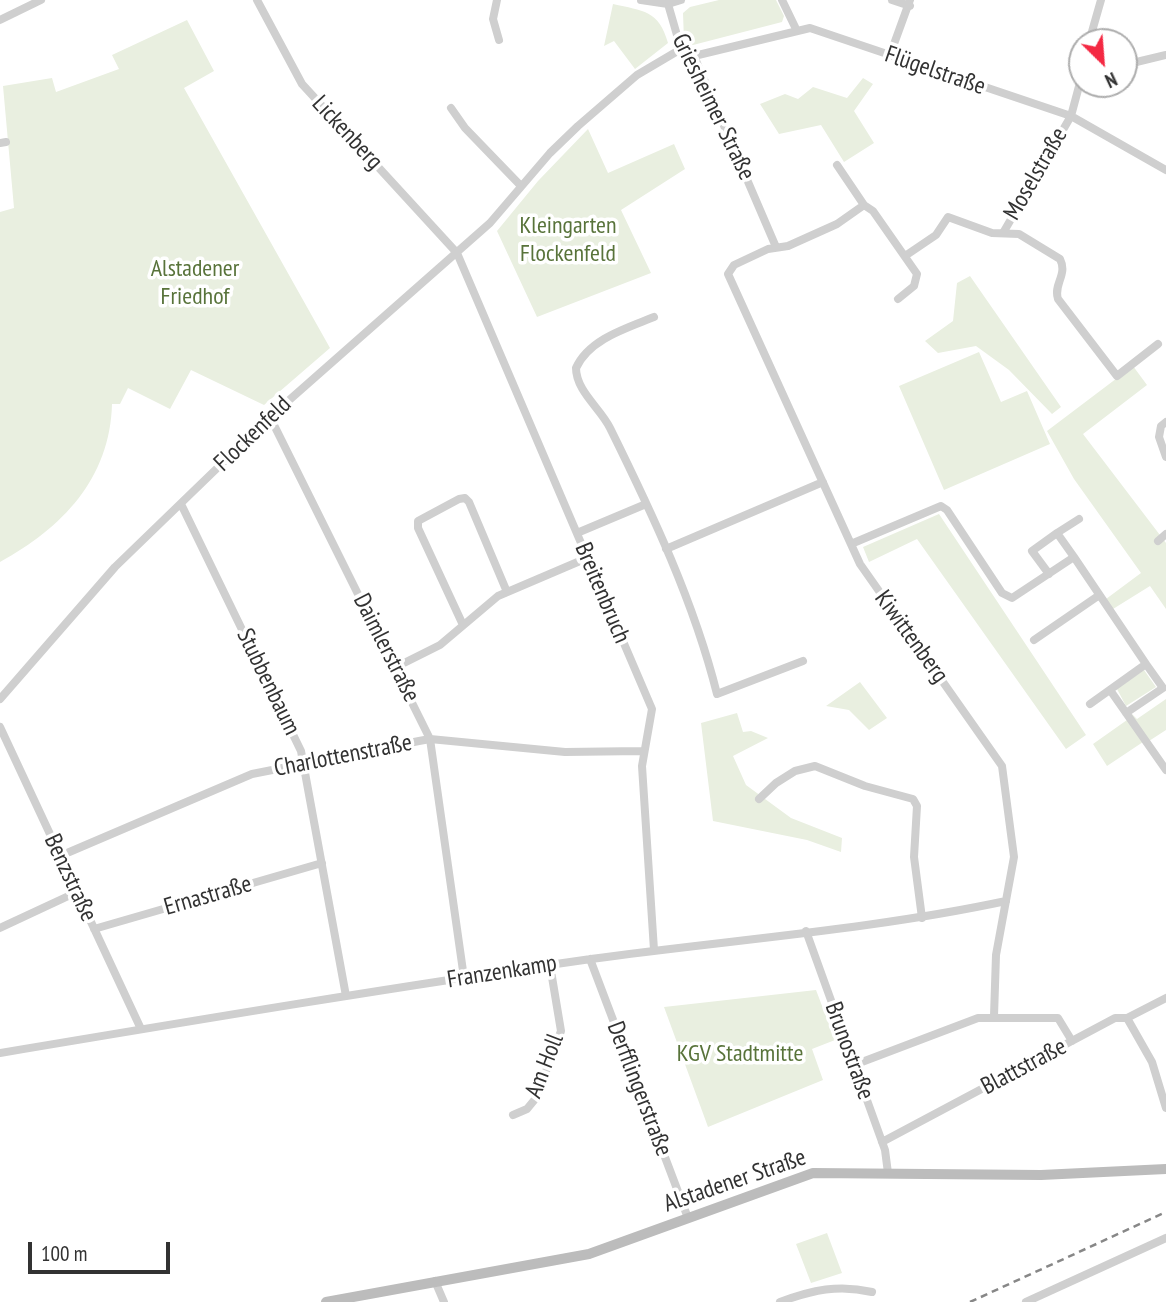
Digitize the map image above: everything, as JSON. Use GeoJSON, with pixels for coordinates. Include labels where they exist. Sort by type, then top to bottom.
{"type":"FeatureCollection","features":[{"type":"Feature","properties":{"kind":"street"},"geometry":{"type":"LineString","coordinates":[[0,20],[41,0]]}},
{"type":"Feature","properties":{"kind":"street","name":"Lickenberg"},"geometry":{"type":"LineString","coordinates":[[257,0],[302,84],[457,253]]}},
{"type":"Feature","properties":{"kind":"street"},"geometry":{"type":"LineString","coordinates":[[497,0],[493,19],[499,40]]}},
{"type":"Feature","properties":{"kind":"street"},"geometry":{"type":"LineString","coordinates":[[647,1],[668,5],[681,0]]}},
{"type":"Feature","properties":{"kind":"street"},"geometry":{"type":"LineString","coordinates":[[782,0],[796,29]]}},
{"type":"Feature","properties":{"kind":"street"},"geometry":{"type":"LineString","coordinates":[[890,55],[910,3],[892,0]]}},
{"type":"Feature","properties":{"kind":"street"},"geometry":{"type":"LineString","coordinates":[[1093,28],[1101,0]]}},
{"type":"Feature","properties":{"kind":"street","name":"Griesheimer Straße"},"geometry":{"type":"LineString","coordinates":[[668,5],[681,49],[694,56],[776,247]]}},
{"type":"Feature","properties":{"kind":"street","name":"Flügelstraße"},"geometry":{"type":"LineString","coordinates":[[694,56],[796,29],[816,29],[1071,117],[1166,170]]}},
{"type":"Feature","properties":{"kind":"street","name":"Flockenfeld"},"geometry":{"type":"LineString","coordinates":[[0,699],[103,579],[270,416],[491,223],[556,147],[637,75],[681,49]]}},
{"type":"Feature","properties":{"kind":"street"},"geometry":{"type":"LineString","coordinates":[[1138,62],[1166,55]]}},
{"type":"Feature","properties":{"kind":"street","name":"Moselstraße"},"geometry":{"type":"LineString","coordinates":[[1003,233],[1071,117],[1076,98]]}},
{"type":"Feature","properties":{"kind":"street"},"geometry":{"type":"LineString","coordinates":[[451,108],[465,128],[521,186]]}},
{"type":"Feature","properties":{"kind":"street"},"geometry":{"type":"LineString","coordinates":[[837,165],[864,205],[873,211],[905,256],[917,278],[912,288],[898,299]]}},
{"type":"Feature","properties":{"kind":"street"},"geometry":{"type":"LineString","coordinates":[[776,247],[788,246],[837,224],[864,205]]}},
{"type":"Feature","properties":{"kind":"street","name":"Moselstraße"},"geometry":{"type":"LineString","coordinates":[[905,256],[936,234],[948,217],[992,233],[1018,234],[1060,258],[1063,276],[1056,288],[1058,299],[1117,376],[1158,344]]}},
{"type":"Feature","properties":{"kind":"street","name":"Kiwittenberg"},"geometry":{"type":"LineString","coordinates":[[776,247],[728,271],[865,573],[1002,766],[1014,857],[996,955],[994,1016]]}},
{"type":"Feature","properties":{"kind":"street","name":"Breitenbruch"},"geometry":{"type":"LineString","coordinates":[[457,253],[653,711],[642,751],[654,950]]}},
{"type":"Feature","properties":{"kind":"street"},"geometry":{"type":"LineString","coordinates":[[654,317],[611,334],[584,355],[576,368],[579,382],[607,422],[666,548],[703,644],[717,694],[803,661]]}},
{"type":"Feature","properties":{"kind":"street","name":"Daimlerstraße"},"geometry":{"type":"LineString","coordinates":[[270,416],[430,739],[464,978]]}},
{"type":"Feature","properties":{"kind":"street"},"geometry":{"type":"LineString","coordinates":[[1166,422],[1161,426],[1159,437],[1166,457]]}},
{"type":"Feature","properties":{"kind":"street"},"geometry":{"type":"LineString","coordinates":[[666,548],[822,482]]}},
{"type":"Feature","properties":{"kind":"street"},"geometry":{"type":"LineString","coordinates":[[463,625],[418,528],[418,521],[423,516],[459,499],[465,498],[470,502],[507,592]]}},
{"type":"Feature","properties":{"kind":"street","name":"Stubbenbaum"},"geometry":{"type":"LineString","coordinates":[[181,504],[301,751],[346,996]]}},
{"type":"Feature","properties":{"kind":"street"},"geometry":{"type":"LineString","coordinates":[[577,533],[646,504]]}},
{"type":"Feature","properties":{"kind":"street"},"geometry":{"type":"LineString","coordinates":[[851,544],[941,506],[947,510],[1004,596],[1016,596],[1074,556]]}},
{"type":"Feature","properties":{"kind":"street"},"geometry":{"type":"LineString","coordinates":[[1049,574],[1032,551],[1079,519]]}},
{"type":"Feature","properties":{"kind":"street"},"geometry":{"type":"LineString","coordinates":[[1058,533],[1098,596],[1163,688],[1126,713]]}},
{"type":"Feature","properties":{"kind":"street"},"geometry":{"type":"LineString","coordinates":[[1158,541],[1166,534]]}},
{"type":"Feature","properties":{"kind":"street"},"geometry":{"type":"LineString","coordinates":[[396,667],[435,648],[487,603],[587,558]]}},
{"type":"Feature","properties":{"kind":"street"},"geometry":{"type":"LineString","coordinates":[[1034,640],[1098,596]]}},
{"type":"Feature","properties":{"kind":"street"},"geometry":{"type":"LineString","coordinates":[[1090,704],[1146,664]]}},
{"type":"Feature","properties":{"kind":"street"},"geometry":{"type":"LineString","coordinates":[[1110,690],[1166,770]]}},
{"type":"Feature","properties":{"kind":"street","name":"Benzstraße"},"geometry":{"type":"LineString","coordinates":[[0,727],[141,1029]]}},
{"type":"Feature","properties":{"kind":"street","name":"Charlottenstraße"},"geometry":{"type":"LineString","coordinates":[[60,856],[252,774],[430,739],[565,752],[642,751]]}},
{"type":"Feature","properties":{"kind":"street"},"geometry":{"type":"LineString","coordinates":[[760,799],[776,783],[795,771],[815,766],[865,786],[913,799],[917,806],[914,858],[922,918]]}},
{"type":"Feature","properties":{"kind":"street","name":"Ernastraße"},"geometry":{"type":"LineString","coordinates":[[94,929],[322,863]]}},
{"type":"Feature","properties":{"kind":"street"},"geometry":{"type":"LineString","coordinates":[[0,928],[77,892]]}},
{"type":"Feature","properties":{"kind":"street","name":"Franzenkamp"},"geometry":{"type":"LineString","coordinates":[[0,1053],[550,965],[922,918],[1006,901]]}},
{"type":"Feature","properties":{"kind":"street","name":"Brunostraße"},"geometry":{"type":"LineString","coordinates":[[806,931],[882,1143],[888,1173]]}},
{"type":"Feature","properties":{"kind":"street","name":"Derfflingerstraße"},"geometry":{"type":"LineString","coordinates":[[590,959],[688,1219]]}},
{"type":"Feature","properties":{"kind":"street","name":"Am Holl"},"geometry":{"type":"LineString","coordinates":[[513,1115],[527,1109],[536,1098],[561,1031],[550,965]]}},
{"type":"Feature","properties":{"kind":"street","name":"Blattstraße"},"geometry":{"type":"LineString","coordinates":[[882,1143],[1115,1018],[1127,1018],[1166,998]]}},
{"type":"Feature","properties":{"kind":"street"},"geometry":{"type":"LineString","coordinates":[[854,1065],[973,1020],[994,1016],[1058,1018],[1072,1041]]}},
{"type":"Feature","properties":{"kind":"street"},"geometry":{"type":"LineString","coordinates":[[1127,1018],[1152,1062],[1166,1108]]}},
{"type":"Feature","properties":{"kind":"street","name":"Alstadener Straße"},"geometry":{"type":"LineString","coordinates":[[327,1302],[589,1255],[804,1175],[1030,1175],[1166,1169]]}},
{"type":"Feature","properties":{"kind":"street"},"geometry":{"type":"LineString","coordinates":[[1026,1302],[1166,1238]]}},
{"type":"Feature","properties":{"kind":"street"},"geometry":{"type":"LineString","coordinates":[[435,1281],[444,1302]]}},
{"type":"Feature","properties":{"kind":"street"},"geometry":{"type":"LineString","coordinates":[[780,1302],[816,1290],[841,1287],[872,1292]]}},
{"type":"Feature","properties":{"kind":"green space"},"geometry":{"type":"Polygon","coordinates":[[[719,0],[776,0],[784,16],[782,22],[693,45],[684,41],[683,13],[690,7],[719,0]]]}},
{"type":"Feature","properties":{"kind":"green space"},"geometry":{"type":"Polygon","coordinates":[[[613,4],[641,11],[655,18],[668,43],[635,69],[614,41],[604,46],[613,4]]]}},
{"type":"Feature","properties":{"kind":"green space","name":"Alstadener Friedhof"},"geometry":{"type":"Polygon","coordinates":[[[187,20],[214,71],[184,88],[330,348],[264,405],[191,370],[170,409],[128,388],[120,404],[112,404],[109,431],[102,456],[92,478],[78,498],[43,534],[0,562],[0,212],[14,208],[3,86],[52,78],[56,92],[119,69],[112,55],[187,20]]]}},
{"type":"Feature","properties":{"kind":"green space"},"geometry":{"type":"Polygon","coordinates":[[[863,78],[873,84],[854,111],[874,143],[844,162],[821,125],[779,134],[760,104],[785,94],[798,99],[813,87],[847,98],[863,78]]]}},
{"type":"Feature","properties":{"kind":"green space","name":"Kleingarten Flockenfeld"},"geometry":{"type":"Polygon","coordinates":[[[588,129],[608,173],[674,144],[685,169],[621,210],[651,273],[537,317],[497,231],[538,181],[588,129]]]}},
{"type":"Feature","properties":{"kind":"green space"},"geometry":{"type":"Polygon","coordinates":[[[970,276],[1061,407],[1052,414],[1009,370],[976,346],[938,353],[925,341],[953,321],[957,283],[970,276]]]}},
{"type":"Feature","properties":{"kind":"green space"},"geometry":{"type":"Polygon","coordinates":[[[979,352],[1001,402],[1027,391],[1050,444],[944,490],[899,386],[979,352]]]}},
{"type":"Feature","properties":{"kind":"green space"},"geometry":{"type":"Polygon","coordinates":[[[1133,366],[1147,385],[1083,434],[1166,543],[1166,609],[1150,586],[1113,609],[1106,599],[1141,573],[1074,479],[1047,431],[1133,366]]]}},
{"type":"Feature","properties":{"kind":"green space"},"geometry":{"type":"Polygon","coordinates":[[[939,514],[1086,735],[1066,749],[917,539],[869,562],[863,547],[939,514]]]}},
{"type":"Feature","properties":{"kind":"green space"},"geometry":{"type":"Polygon","coordinates":[[[1144,670],[1156,687],[1126,706],[1117,689],[1144,670]]]}},
{"type":"Feature","properties":{"kind":"green space"},"geometry":{"type":"Polygon","coordinates":[[[860,682],[887,718],[869,730],[849,710],[826,706],[860,682]]]}},
{"type":"Feature","properties":{"kind":"green space"},"geometry":{"type":"Polygon","coordinates":[[[1166,699],[1166,730],[1149,741],[1131,716],[1132,714],[1137,719],[1166,699]]]}},
{"type":"Feature","properties":{"kind":"green space"},"geometry":{"type":"Polygon","coordinates":[[[737,713],[743,732],[751,731],[768,738],[733,756],[746,785],[791,818],[842,838],[841,852],[807,840],[713,821],[701,723],[737,713]]]}},
{"type":"Feature","properties":{"kind":"green space"},"geometry":{"type":"Polygon","coordinates":[[[1127,720],[1143,742],[1107,766],[1093,744],[1127,720]]]}},
{"type":"Feature","properties":{"kind":"green space","name":"KGV Stadtmitte"},"geometry":{"type":"Polygon","coordinates":[[[816,990],[835,1040],[812,1049],[823,1080],[708,1127],[664,1007],[816,990]]]}},
{"type":"Feature","properties":{"kind":"green space"},"geometry":{"type":"Polygon","coordinates":[[[827,1233],[842,1273],[811,1283],[796,1244],[827,1233]]]}},
{"type":"Feature","properties":{"kind":"railway"},"geometry":{"type":"LineString","coordinates":[[970,1302],[1166,1212]]}}]}
